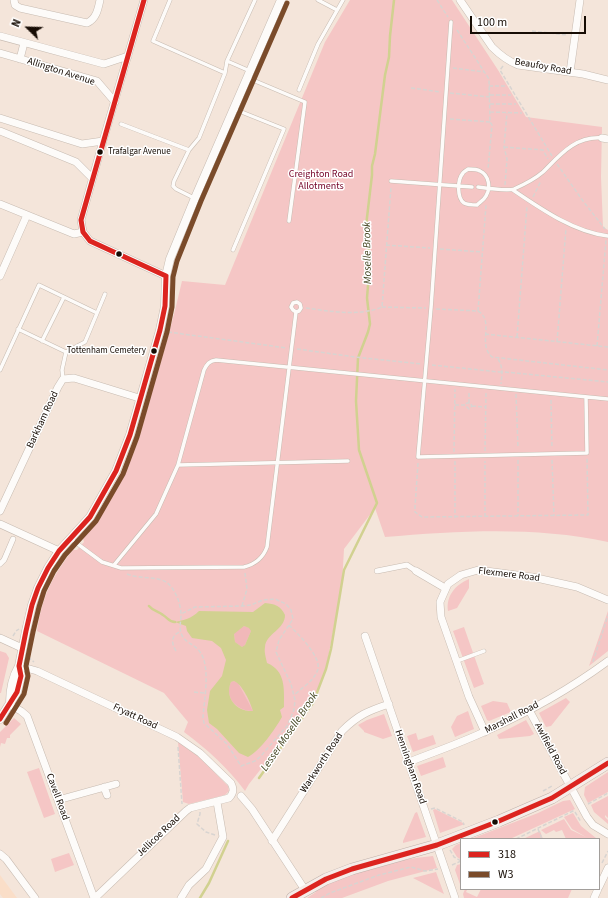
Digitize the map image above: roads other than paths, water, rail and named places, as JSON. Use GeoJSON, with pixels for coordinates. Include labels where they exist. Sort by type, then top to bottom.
{"type":"FeatureCollection","features":[{"type":"Feature","properties":{"kind":"highway"},"geometry":{"type":"LineString","coordinates":[[292,898],[326,879],[352,869],[437,844],[505,818],[552,798],[568,783],[608,764]]}},
{"type":"Feature","properties":{"kind":"street"},"geometry":{"type":"LineString","coordinates":[[14,0],[15,5],[20,8],[87,23],[92,20],[97,12],[100,0]]}},
{"type":"Feature","properties":{"kind":"street"},"geometry":{"type":"LineString","coordinates":[[144,0],[81,220],[83,232],[90,241],[166,276]]}},
{"type":"Feature","properties":{"kind":"street"},"geometry":{"type":"LineString","coordinates":[[0,719],[10,704],[10,690],[14,675],[26,650],[32,605],[48,568],[59,551],[90,517],[116,472],[130,435],[139,398],[160,330],[165,306],[166,276],[170,259],[281,0]]}},
{"type":"Feature","properties":{"kind":"street","name":"Beaufoy Road"},"geometry":{"type":"LineString","coordinates":[[460,0],[492,47],[509,61],[524,66],[570,72],[608,80]]}},
{"type":"Feature","properties":{"kind":"street"},"geometry":{"type":"LineString","coordinates":[[570,72],[580,0]]}},
{"type":"Feature","properties":{"kind":"street","name":"Allington Avenue"},"geometry":{"type":"LineString","coordinates":[[0,36],[104,64],[128,56]]}},
{"type":"Feature","properties":{"kind":"street"},"geometry":{"type":"LineString","coordinates":[[20,59],[24,43]]}},
{"type":"Feature","properties":{"kind":"street","name":"Allington Avenue"},"geometry":{"type":"LineString","coordinates":[[0,53],[97,81],[115,102]]}},
{"type":"Feature","properties":{"kind":"street"},"geometry":{"type":"LineString","coordinates":[[0,118],[82,144],[103,141]]}},
{"type":"Feature","properties":{"kind":"street"},"geometry":{"type":"LineString","coordinates":[[0,131],[76,162],[92,178]]}},
{"type":"Feature","properties":{"kind":"street"},"geometry":{"type":"LineString","coordinates":[[0,204],[74,234],[83,232]]}},
{"type":"Feature","properties":{"kind":"street"},"geometry":{"type":"LineString","coordinates":[[0,276],[28,215]]}},
{"type":"Feature","properties":{"kind":"street","name":"Barkham Road"},"geometry":{"type":"LineString","coordinates":[[0,511],[63,379],[74,378],[139,398]]}},
{"type":"Feature","properties":{"kind":"street"},"geometry":{"type":"LineString","coordinates":[[0,524],[59,551]]}},
{"type":"Feature","properties":{"kind":"street"},"geometry":{"type":"LineString","coordinates":[[0,564],[4,560],[14,539]]}},
{"type":"Feature","properties":{"kind":"street"},"geometry":{"type":"LineString","coordinates":[[377,571],[407,565],[445,588],[440,602],[441,617],[469,697],[485,732]]}},
{"type":"Feature","properties":{"kind":"street","name":"Flexmere Road"},"geometry":{"type":"LineString","coordinates":[[445,588],[448,584],[461,575],[478,570],[532,577],[577,587],[608,600]]}},
{"type":"Feature","properties":{"kind":"street","name":"Henningham Road"},"geometry":{"type":"LineString","coordinates":[[364,636],[389,704],[455,898]]}},
{"type":"Feature","properties":{"kind":"street"},"geometry":{"type":"LineString","coordinates":[[0,638],[26,650]]}},
{"type":"Feature","properties":{"kind":"street","name":"Marshall Road"},"geometry":{"type":"LineString","coordinates":[[408,762],[485,732],[529,710],[588,676],[608,661]]}},
{"type":"Feature","properties":{"kind":"street","name":"Fryatt Road"},"geometry":{"type":"LineString","coordinates":[[19,666],[37,671],[177,737],[196,750],[218,770],[231,783],[233,792]]}},
{"type":"Feature","properties":{"kind":"street","name":"Cavell Road"},"geometry":{"type":"LineString","coordinates":[[10,704],[27,716],[94,898]]}},
{"type":"Feature","properties":{"kind":"street","name":"Warkworth Road"},"geometry":{"type":"LineString","coordinates":[[272,841],[342,731],[354,719],[369,711],[389,704]]}},
{"type":"Feature","properties":{"kind":"street","name":"Awlfield Road"},"geometry":{"type":"LineString","coordinates":[[529,710],[568,783],[578,809],[593,825],[608,834]]}},
{"type":"Feature","properties":{"kind":"street"},"geometry":{"type":"LineString","coordinates":[[58,800],[116,784]]}},
{"type":"Feature","properties":{"kind":"street"},"geometry":{"type":"LineString","coordinates":[[104,787],[106,796]]}},
{"type":"Feature","properties":{"kind":"street","name":"Jellicoe Road"},"geometry":{"type":"LineString","coordinates":[[94,898],[186,811],[198,806],[229,798],[233,792]]}},
{"type":"Feature","properties":{"kind":"street"},"geometry":{"type":"LineString","coordinates":[[241,796],[252,809],[305,890]]}},
{"type":"Feature","properties":{"kind":"street"},"geometry":{"type":"LineString","coordinates":[[181,898],[189,885],[206,869],[222,838],[217,802]]}},
{"type":"Feature","properties":{"kind":"street"},"geometry":{"type":"LineString","coordinates":[[0,854],[6,859],[35,898]]}},
{"type":"Feature","properties":{"kind":"street"},"geometry":{"type":"LineString","coordinates":[[600,884],[605,866]]}},
{"type":"Feature","properties":{"kind":"lane"},"geometry":{"type":"LineString","coordinates":[[170,0],[153,42],[225,73]]}},
{"type":"Feature","properties":{"kind":"lane"},"geometry":{"type":"LineString","coordinates":[[195,198],[176,189],[173,186],[174,181],[188,150],[199,138],[225,73],[227,61],[255,0]]}},
{"type":"Feature","properties":{"kind":"lane"},"geometry":{"type":"LineString","coordinates":[[318,0],[337,10]]}},
{"type":"Feature","properties":{"kind":"lane"},"geometry":{"type":"LineString","coordinates":[[299,90],[318,44],[343,0]]}},
{"type":"Feature","properties":{"kind":"lane"},"geometry":{"type":"LineString","coordinates":[[451,22],[440,185],[418,457],[586,453],[586,397]]}},
{"type":"Feature","properties":{"kind":"lane"},"geometry":{"type":"LineString","coordinates":[[227,61],[249,74],[305,102],[289,221]]}},
{"type":"Feature","properties":{"kind":"lane"},"geometry":{"type":"LineString","coordinates":[[233,250],[284,129],[234,109]]}},
{"type":"Feature","properties":{"kind":"lane"},"geometry":{"type":"LineString","coordinates":[[121,124],[188,150]]}},
{"type":"Feature","properties":{"kind":"lane"},"geometry":{"type":"LineString","coordinates":[[513,190],[543,172],[550,164],[577,142],[595,137],[605,138]]}},
{"type":"Feature","properties":{"kind":"lane"},"geometry":{"type":"LineString","coordinates":[[468,169],[480,170],[485,174],[489,188],[484,200],[477,205],[463,202],[459,195],[459,186],[463,172],[468,169]]}},
{"type":"Feature","properties":{"kind":"lane"},"geometry":{"type":"LineString","coordinates":[[391,181],[472,186]]}},
{"type":"Feature","properties":{"kind":"lane"},"geometry":{"type":"LineString","coordinates":[[478,187],[513,190],[566,223],[589,233],[607,236]]}},
{"type":"Feature","properties":{"kind":"lane"},"geometry":{"type":"LineString","coordinates":[[0,370],[39,285],[97,313]]}},
{"type":"Feature","properties":{"kind":"lane"},"geometry":{"type":"LineString","coordinates":[[63,379],[62,370],[66,352],[84,342],[105,294]]}},
{"type":"Feature","properties":{"kind":"lane"},"geometry":{"type":"LineString","coordinates":[[42,341],[64,296]]}},
{"type":"Feature","properties":{"kind":"lane"},"geometry":{"type":"LineString","coordinates":[[71,538],[102,562],[121,568],[244,567],[252,565],[260,560],[268,547],[291,348],[296,312],[301,308],[300,304],[297,302],[293,303],[291,307],[296,312]]}},
{"type":"Feature","properties":{"kind":"lane"},"geometry":{"type":"LineString","coordinates":[[18,329],[66,352]]}},
{"type":"Feature","properties":{"kind":"lane"},"geometry":{"type":"LineString","coordinates":[[114,565],[156,514],[178,465],[206,364],[210,361],[216,360],[424,382],[608,399]]}},
{"type":"Feature","properties":{"kind":"lane"},"geometry":{"type":"LineString","coordinates":[[178,465],[348,461]]}},
{"type":"Feature","properties":{"kind":"lane"},"geometry":{"type":"LineString","coordinates":[[14,539],[17,532]]}},
{"type":"Feature","properties":{"kind":"lane"},"geometry":{"type":"LineString","coordinates":[[456,661],[484,651]]}},
{"type":"Feature","properties":{"kind":"waterway","name":"Moselle Brook"},"geometry":{"type":"LineString","coordinates":[[259,778],[313,703],[326,669],[331,649],[344,570],[377,503],[359,450],[356,401],[358,358],[370,324],[367,298],[369,273],[367,261],[369,243],[366,226],[372,166],[389,57],[394,0]]}},
{"type":"Feature","properties":{"kind":"waterway"},"geometry":{"type":"LineString","coordinates":[[149,606],[170,621],[175,622]]}},
{"type":"Feature","properties":{"kind":"waterway","name":"Lesser Moselle Brook"},"geometry":{"type":"LineString","coordinates":[[200,898],[209,883],[228,841]]}},
{"type":"Feature","properties":{"kind":"place","name":"Trafalgar Avenue"},"geometry":{"type":"Point","coordinates":[100,152]}},
{"type":"Feature","properties":{"kind":"place","name":"Tottenham Cemetery"},"geometry":{"type":"Point","coordinates":[154,351]}},
{"type":"Feature","properties":{"kind":"park label","name":"Creighton Road Allotments"},"geometry":{"type":"Point","coordinates":[321,180]}}]}
